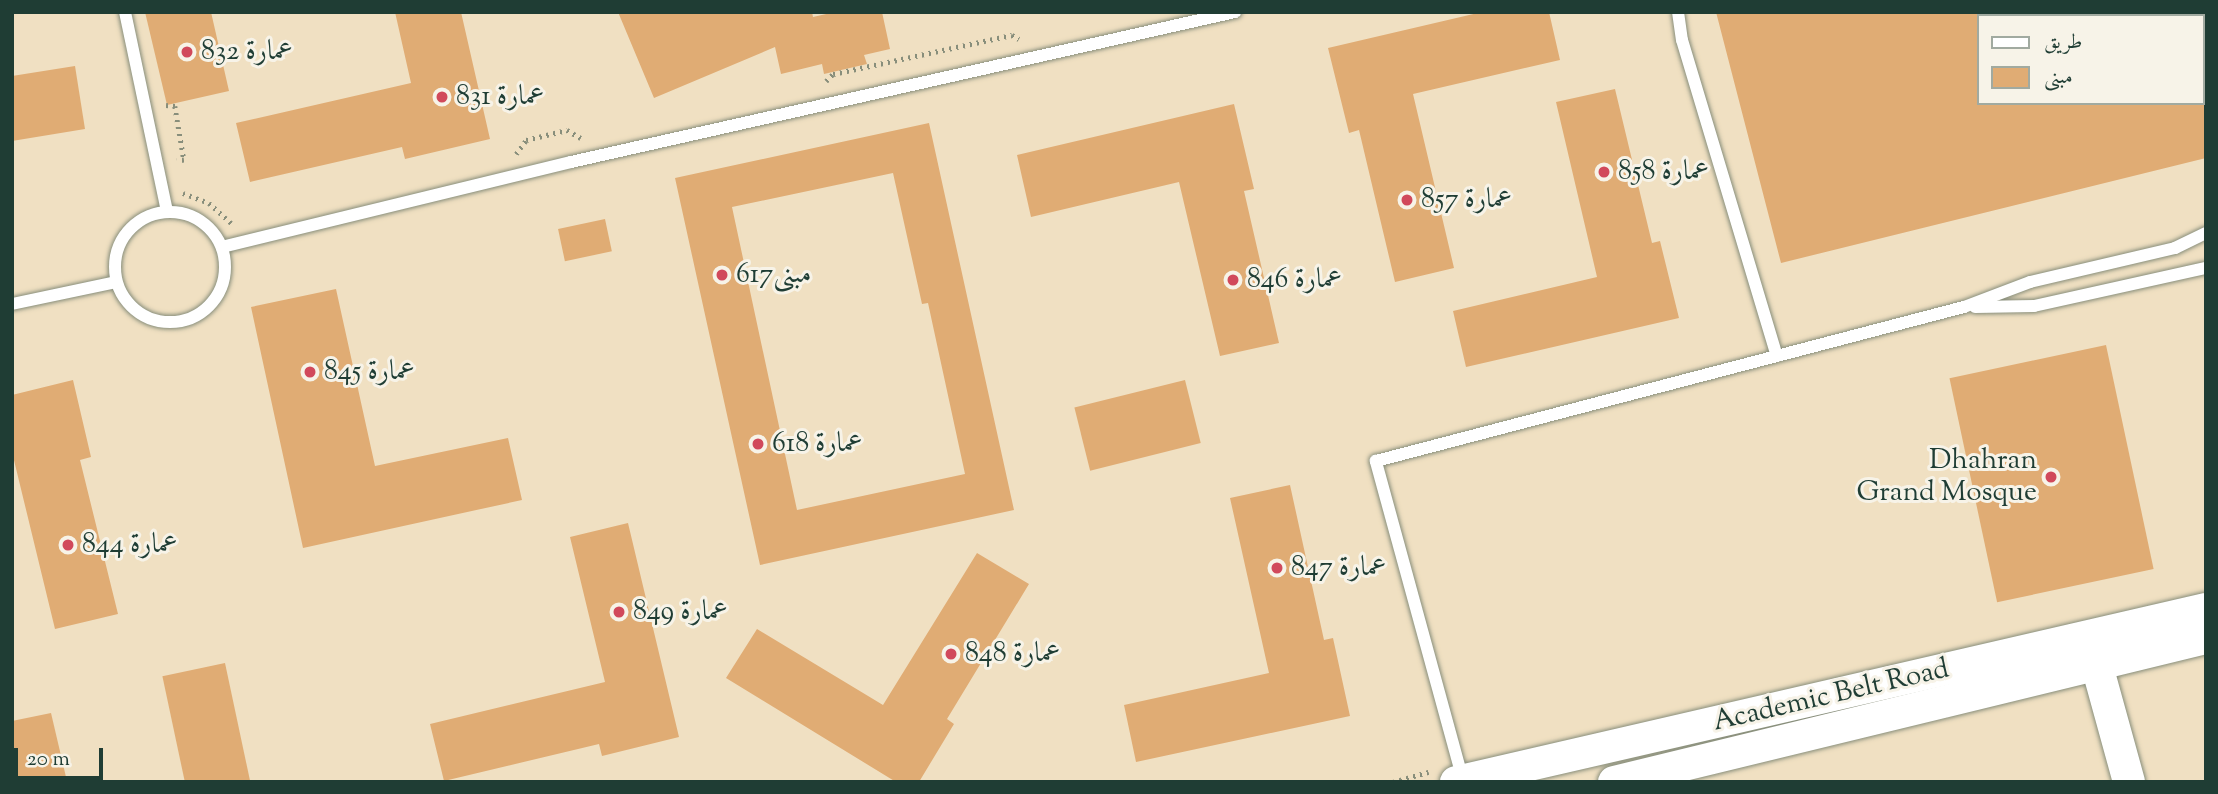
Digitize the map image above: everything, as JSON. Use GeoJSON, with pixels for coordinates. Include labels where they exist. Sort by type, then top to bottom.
{"type":"FeatureCollection","features":[{"type":"Feature","properties":{"kind":"street","name":"Academic Belt Road"},"geometry":{"type":"LineString","coordinates":[[1614,782],[2093,650],[2206,609]]}},
{"type":"Feature","properties":{"kind":"street","name":"Academic Belt Road"},"geometry":{"type":"LineString","coordinates":[[1460,781],[2093,650],[2206,638]]}},
{"type":"Feature","properties":{"kind":"street"},"geometry":{"type":"LineString","coordinates":[[2093,650],[2129,782]]}},
{"type":"Feature","properties":{"kind":"lane"},"geometry":{"type":"LineString","coordinates":[[125,12],[167,212]]}},
{"type":"Feature","properties":{"kind":"lane"},"geometry":{"type":"LineString","coordinates":[[222,247],[571,162],[1235,12]]}},
{"type":"Feature","properties":{"kind":"lane"},"geometry":{"type":"LineString","coordinates":[[1678,12],[1682,40],[1777,356]]}},
{"type":"Feature","properties":{"kind":"lane"},"geometry":{"type":"LineString","coordinates":[[167,212],[185,214],[201,220],[214,232],[222,247],[226,265],[224,283],[216,299],[204,312],[188,320],[170,323],[152,320],[136,311],[124,298],[116,282],[117,249],[125,235],[150,215],[167,212]]}},
{"type":"Feature","properties":{"kind":"lane"},"geometry":{"type":"LineString","coordinates":[[1460,781],[1376,461],[1964,307],[2030,282],[2175,248],[2206,233]]}},
{"type":"Feature","properties":{"kind":"lane"},"geometry":{"type":"LineString","coordinates":[[1964,307],[2034,306],[2206,268]]}},
{"type":"Feature","properties":{"kind":"lane"},"geometry":{"type":"LineString","coordinates":[[12,304],[116,282]]}},
{"type":"Feature","properties":{"kind":"path"},"geometry":{"type":"LineString","coordinates":[[818,91],[833,74],[1012,35],[1028,45]]}},
{"type":"Feature","properties":{"kind":"path"},"geometry":{"type":"LineString","coordinates":[[163,92],[166,106],[175,106],[184,160],[172,162]]}},
{"type":"Feature","properties":{"kind":"path"},"geometry":{"type":"LineString","coordinates":[[514,157],[526,139],[567,130],[590,143]]}},
{"type":"Feature","properties":{"kind":"path"},"geometry":{"type":"LineString","coordinates":[[176,190],[209,204],[233,225]]}},
{"type":"Feature","properties":{"kind":"building","name":"عمارة 832"},"geometry":{"type":"Polygon","coordinates":[[[145,12],[211,12],[229,91],[167,105],[145,12]]]}},
{"type":"Feature","properties":{"kind":"building","name":"عمارة 831"},"geometry":{"type":"Polygon","coordinates":[[[395,12],[461,12],[490,139],[405,159],[402,147],[250,182],[236,123],[411,83],[395,12]]]}},
{"type":"Feature","properties":{"kind":"building"},"geometry":{"type":"Polygon","coordinates":[[[618,12],[812,12],[813,17],[835,12],[882,12],[890,49],[864,55],[867,64],[824,74],[822,64],[781,74],[775,47],[654,98],[618,12]]]}},
{"type":"Feature","properties":{"kind":"building","name":"عمارة 857"},"geometry":{"type":"Polygon","coordinates":[[[1482,12],[1549,12],[1560,60],[1413,94],[1454,268],[1395,282],[1359,130],[1349,133],[1328,48],[1482,12]]]}},
{"type":"Feature","properties":{"kind":"building"},"geometry":{"type":"Polygon","coordinates":[[[1716,12],[1978,12],[1976,105],[2206,103],[2206,158],[1781,263],[1716,12]]]}},
{"type":"Feature","properties":{"kind":"building"},"geometry":{"type":"Polygon","coordinates":[[[75,66],[85,129],[12,141],[12,76],[75,66]]]}},
{"type":"Feature","properties":{"kind":"building","name":"عمارة 858"},"geometry":{"type":"Polygon","coordinates":[[[1615,89],[1652,243],[1660,241],[1679,318],[1466,367],[1453,311],[1597,277],[1556,102],[1615,89]]]}},
{"type":"Feature","properties":{"kind":"building","name":"عمارة 846"},"geometry":{"type":"Polygon","coordinates":[[[1234,104],[1254,189],[1244,191],[1279,343],[1220,356],[1179,182],[1031,217],[1017,155],[1234,104]]]}},
{"type":"Feature","properties":{"kind":"building"},"geometry":{"type":"Polygon","coordinates":[[[929,123],[1014,510],[760,565],[675,178],[929,123]],[[893,173],[732,207],[797,510],[965,474],[928,303],[922,304],[893,173]]]}},
{"type":"Feature","properties":{"kind":"building"},"geometry":{"type":"Polygon","coordinates":[[[605,219],[612,251],[565,261],[558,229],[605,219]]]}},
{"type":"Feature","properties":{"kind":"building","name":"عمارة 845"},"geometry":{"type":"Polygon","coordinates":[[[336,289],[375,466],[508,438],[522,500],[303,548],[251,307],[336,289]]]}},
{"type":"Feature","properties":{"kind":"building","name":"Dhahran Grand Mosque"},"geometry":{"type":"Polygon","coordinates":[[[2106,345],[2154,569],[1997,602],[1949,378],[2106,345]]]}},
{"type":"Feature","properties":{"kind":"building","name":"عمارة 844"},"geometry":{"type":"Polygon","coordinates":[[[73,380],[91,457],[80,460],[118,614],[55,629],[12,452],[12,395],[73,380]]]}},
{"type":"Feature","properties":{"kind":"building"},"geometry":{"type":"Polygon","coordinates":[[[1185,380],[1201,443],[1090,471],[1074,408],[1185,380]]]}},
{"type":"Feature","properties":{"kind":"building","name":"عمارة 847"},"geometry":{"type":"Polygon","coordinates":[[[1290,485],[1324,640],[1333,638],[1350,716],[1136,762],[1124,705],[1269,673],[1230,498],[1290,485]]]}},
{"type":"Feature","properties":{"kind":"building","name":"عمارة 849"},"geometry":{"type":"Polygon","coordinates":[[[628,523],[679,737],[602,756],[599,744],[444,781],[430,724],[605,682],[570,537],[628,523]]]}},
{"type":"Feature","properties":{"kind":"building","name":"عمارة 848"},"geometry":{"type":"Polygon","coordinates":[[[977,553],[1029,584],[947,719],[954,724],[919,782],[896,782],[726,678],[757,629],[883,705],[977,553]]]}},
{"type":"Feature","properties":{"kind":"building"},"geometry":{"type":"Polygon","coordinates":[[[225,663],[250,782],[185,782],[162,676],[225,663]]]}},
{"type":"Feature","properties":{"kind":"building"},"geometry":{"type":"Polygon","coordinates":[[[51,713],[66,777],[43,782],[12,782],[12,721],[51,713]]]}},
{"type":"Feature","properties":{"kind":"place","name":"عمارة 832"},"geometry":{"type":"Point","coordinates":[187,52]}},
{"type":"Feature","properties":{"kind":"place","name":"عمارة 831"},"geometry":{"type":"Point","coordinates":[442,97]}},
{"type":"Feature","properties":{"kind":"place","name":"عمارة 858"},"geometry":{"type":"Point","coordinates":[1604,172]}},
{"type":"Feature","properties":{"kind":"place","name":"عمارة 857"},"geometry":{"type":"Point","coordinates":[1407,200]}},
{"type":"Feature","properties":{"kind":"place","name":"مبنى617"},"geometry":{"type":"Point","coordinates":[722,275]}},
{"type":"Feature","properties":{"kind":"place","name":"عمارة 846"},"geometry":{"type":"Point","coordinates":[1233,280]}},
{"type":"Feature","properties":{"kind":"place","name":"عمارة 845"},"geometry":{"type":"Point","coordinates":[310,372]}},
{"type":"Feature","properties":{"kind":"place","name":"عمارة 618"},"geometry":{"type":"Point","coordinates":[758,444]}},
{"type":"Feature","properties":{"kind":"place","name":"Dhahran Grand Mosque"},"geometry":{"type":"Point","coordinates":[2051,477]}},
{"type":"Feature","properties":{"kind":"place","name":"عمارة 844"},"geometry":{"type":"Point","coordinates":[68,545]}},
{"type":"Feature","properties":{"kind":"place","name":"عمارة 847"},"geometry":{"type":"Point","coordinates":[1277,568]}},
{"type":"Feature","properties":{"kind":"place","name":"عمارة 849"},"geometry":{"type":"Point","coordinates":[619,612]}},
{"type":"Feature","properties":{"kind":"place","name":"عمارة 848"},"geometry":{"type":"Point","coordinates":[951,654]}}]}
